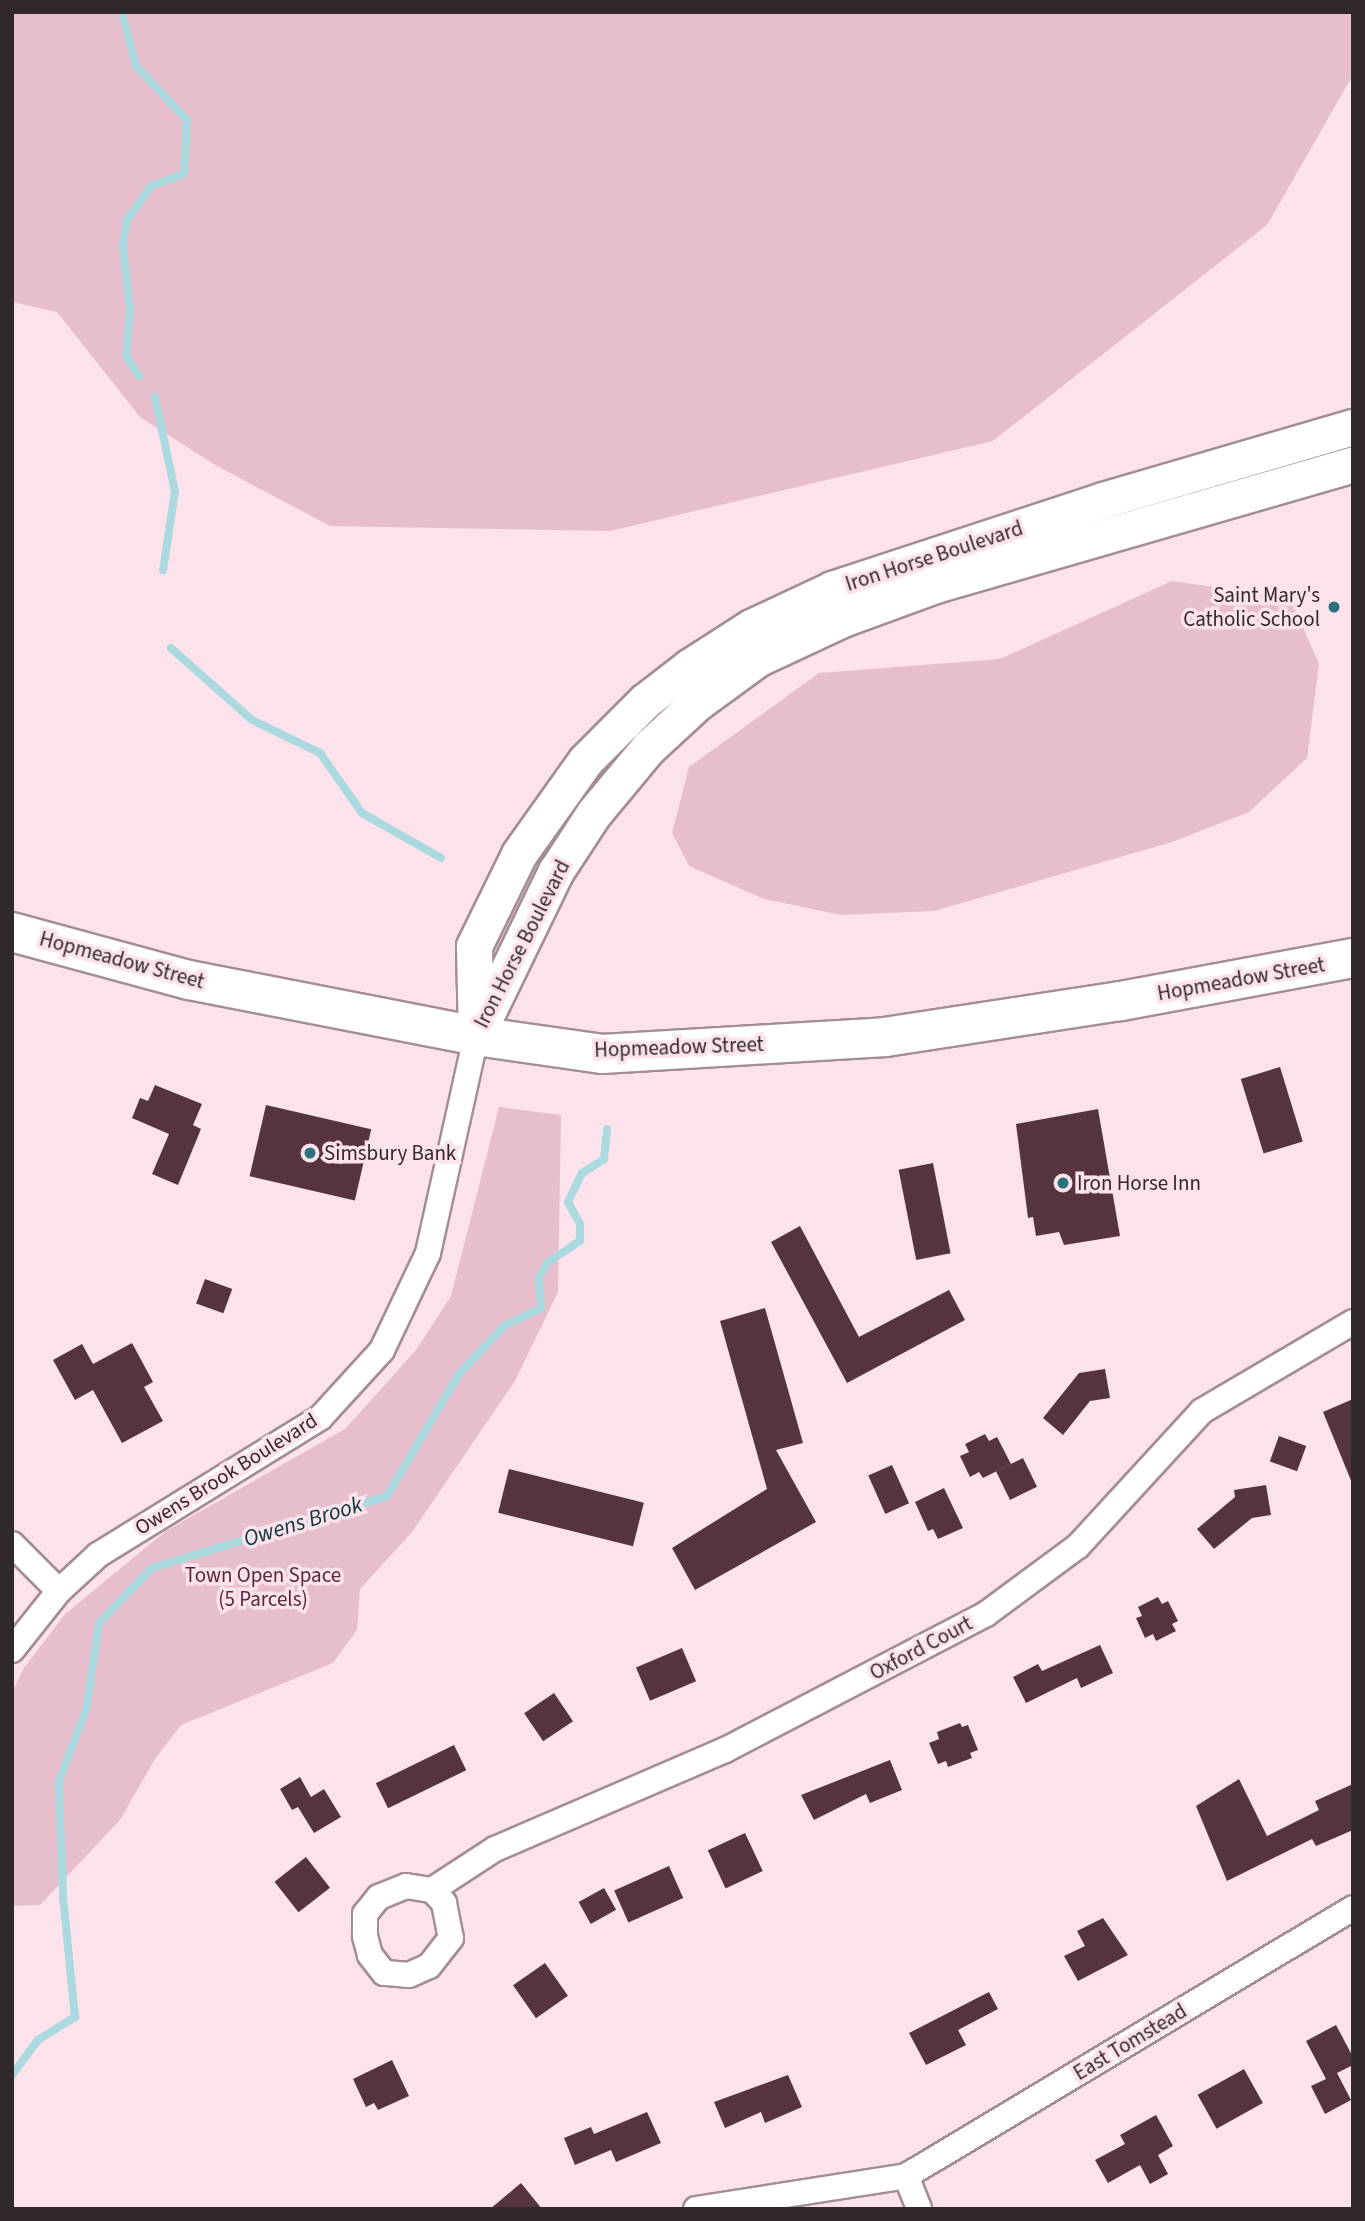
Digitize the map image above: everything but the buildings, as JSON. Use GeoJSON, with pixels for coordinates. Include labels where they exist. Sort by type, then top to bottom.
{"type":"FeatureCollection","features":[{"type":"Feature","properties":{"kind":"highway","name":"Hopmeadow Street"},"geometry":{"type":"LineString","coordinates":[[12,932],[189,980],[476,1036],[602,1054],[884,1037],[1121,1001],[1353,958]]}},
{"type":"Feature","properties":{"kind":"street","name":"Iron Horse Boulevard"},"geometry":{"type":"LineString","coordinates":[[476,1036],[474,946],[519,854],[585,761],[645,701],[690,667],[751,627],[832,589],[1103,500],[1353,427]]}},
{"type":"Feature","properties":{"kind":"street","name":"Iron Horse Boulevard"},"geometry":{"type":"LineString","coordinates":[[476,1036],[555,871],[594,813],[648,748],[698,702],[757,659],[845,618],[935,586],[1353,464]]}},
{"type":"Feature","properties":{"kind":"street","name":"Owens Brook Boulevard"},"geometry":{"type":"LineString","coordinates":[[12,1650],[59,1591],[99,1555],[154,1517],[266,1454],[320,1418],[382,1350],[428,1253],[476,1036]]}},
{"type":"Feature","properties":{"kind":"street","name":"Oxford Court"},"geometry":{"type":"LineString","coordinates":[[432,1890],[495,1849],[725,1750],[986,1614],[1078,1545],[1202,1411],[1353,1322]]}},
{"type":"Feature","properties":{"kind":"street"},"geometry":{"type":"LineString","coordinates":[[12,1544],[59,1591]]}},
{"type":"Feature","properties":{"kind":"street","name":"East Tomstead"},"geometry":{"type":"LineString","coordinates":[[906,2176],[1353,1908]]}},
{"type":"Feature","properties":{"kind":"street"},"geometry":{"type":"LineString","coordinates":[[696,2209],[906,2176],[919,2209]]}},
{"type":"Feature","properties":{"kind":"green space"},"geometry":{"type":"Polygon","coordinates":[[[12,12],[1353,12],[1353,75],[1267,225],[993,441],[610,531],[330,526],[217,466],[140,417],[57,312],[12,302],[12,12]]]}},
{"type":"Feature","properties":{"kind":"green space"},"geometry":{"type":"Polygon","coordinates":[[[1172,581],[1290,598],[1319,664],[1307,758],[1249,812],[1172,842],[934,911],[841,915],[764,899],[689,866],[672,833],[689,767],[819,673],[1000,659],[1172,581]]]}},
{"type":"Feature","properties":{"kind":"green space","name":"Town Open Space (5 Parcels)"},"geometry":{"type":"Polygon","coordinates":[[[499,1107],[561,1115],[558,1292],[515,1381],[412,1532],[360,1589],[357,1630],[333,1663],[181,1725],[155,1759],[120,1820],[40,1905],[12,1906],[12,1692],[24,1668],[65,1614],[166,1531],[345,1429],[416,1350],[451,1296],[499,1107]]]}},
{"type":"Feature","properties":{"kind":"waterway","name":"Owens Brook"},"geometry":{"type":"LineString","coordinates":[[122,12],[136,66],[187,120],[184,174],[151,186],[127,220],[123,246],[130,311],[126,356],[139,376]]}},
{"type":"Feature","properties":{"kind":"waterway","name":"Owens Brook"},"geometry":{"type":"LineString","coordinates":[[155,397],[175,491],[163,570]]}},
{"type":"Feature","properties":{"kind":"waterway","name":"Owens Brook"},"geometry":{"type":"LineString","coordinates":[[171,648],[252,720],[320,753],[362,813],[441,858]]}},
{"type":"Feature","properties":{"kind":"waterway","name":"Owens Brook"},"geometry":{"type":"LineString","coordinates":[[12,2075],[38,2040],[75,2017],[63,1896],[59,1781],[86,1710],[99,1623],[152,1568],[387,1496],[459,1374],[504,1326],[541,1308],[539,1278],[547,1263],[580,1241],[580,1224],[568,1202],[582,1173],[604,1159],[607,1129]]}},
{"type":"Feature","properties":{"kind":"place","name":"Saint Mary's Catholic School"},"geometry":{"type":"Point","coordinates":[1334,607]}},
{"type":"Feature","properties":{"kind":"place","name":"Simsbury Bank"},"geometry":{"type":"Point","coordinates":[310,1153]}},
{"type":"Feature","properties":{"kind":"place","name":"Iron Horse Inn"},"geometry":{"type":"Point","coordinates":[1063,1183]}}]}
